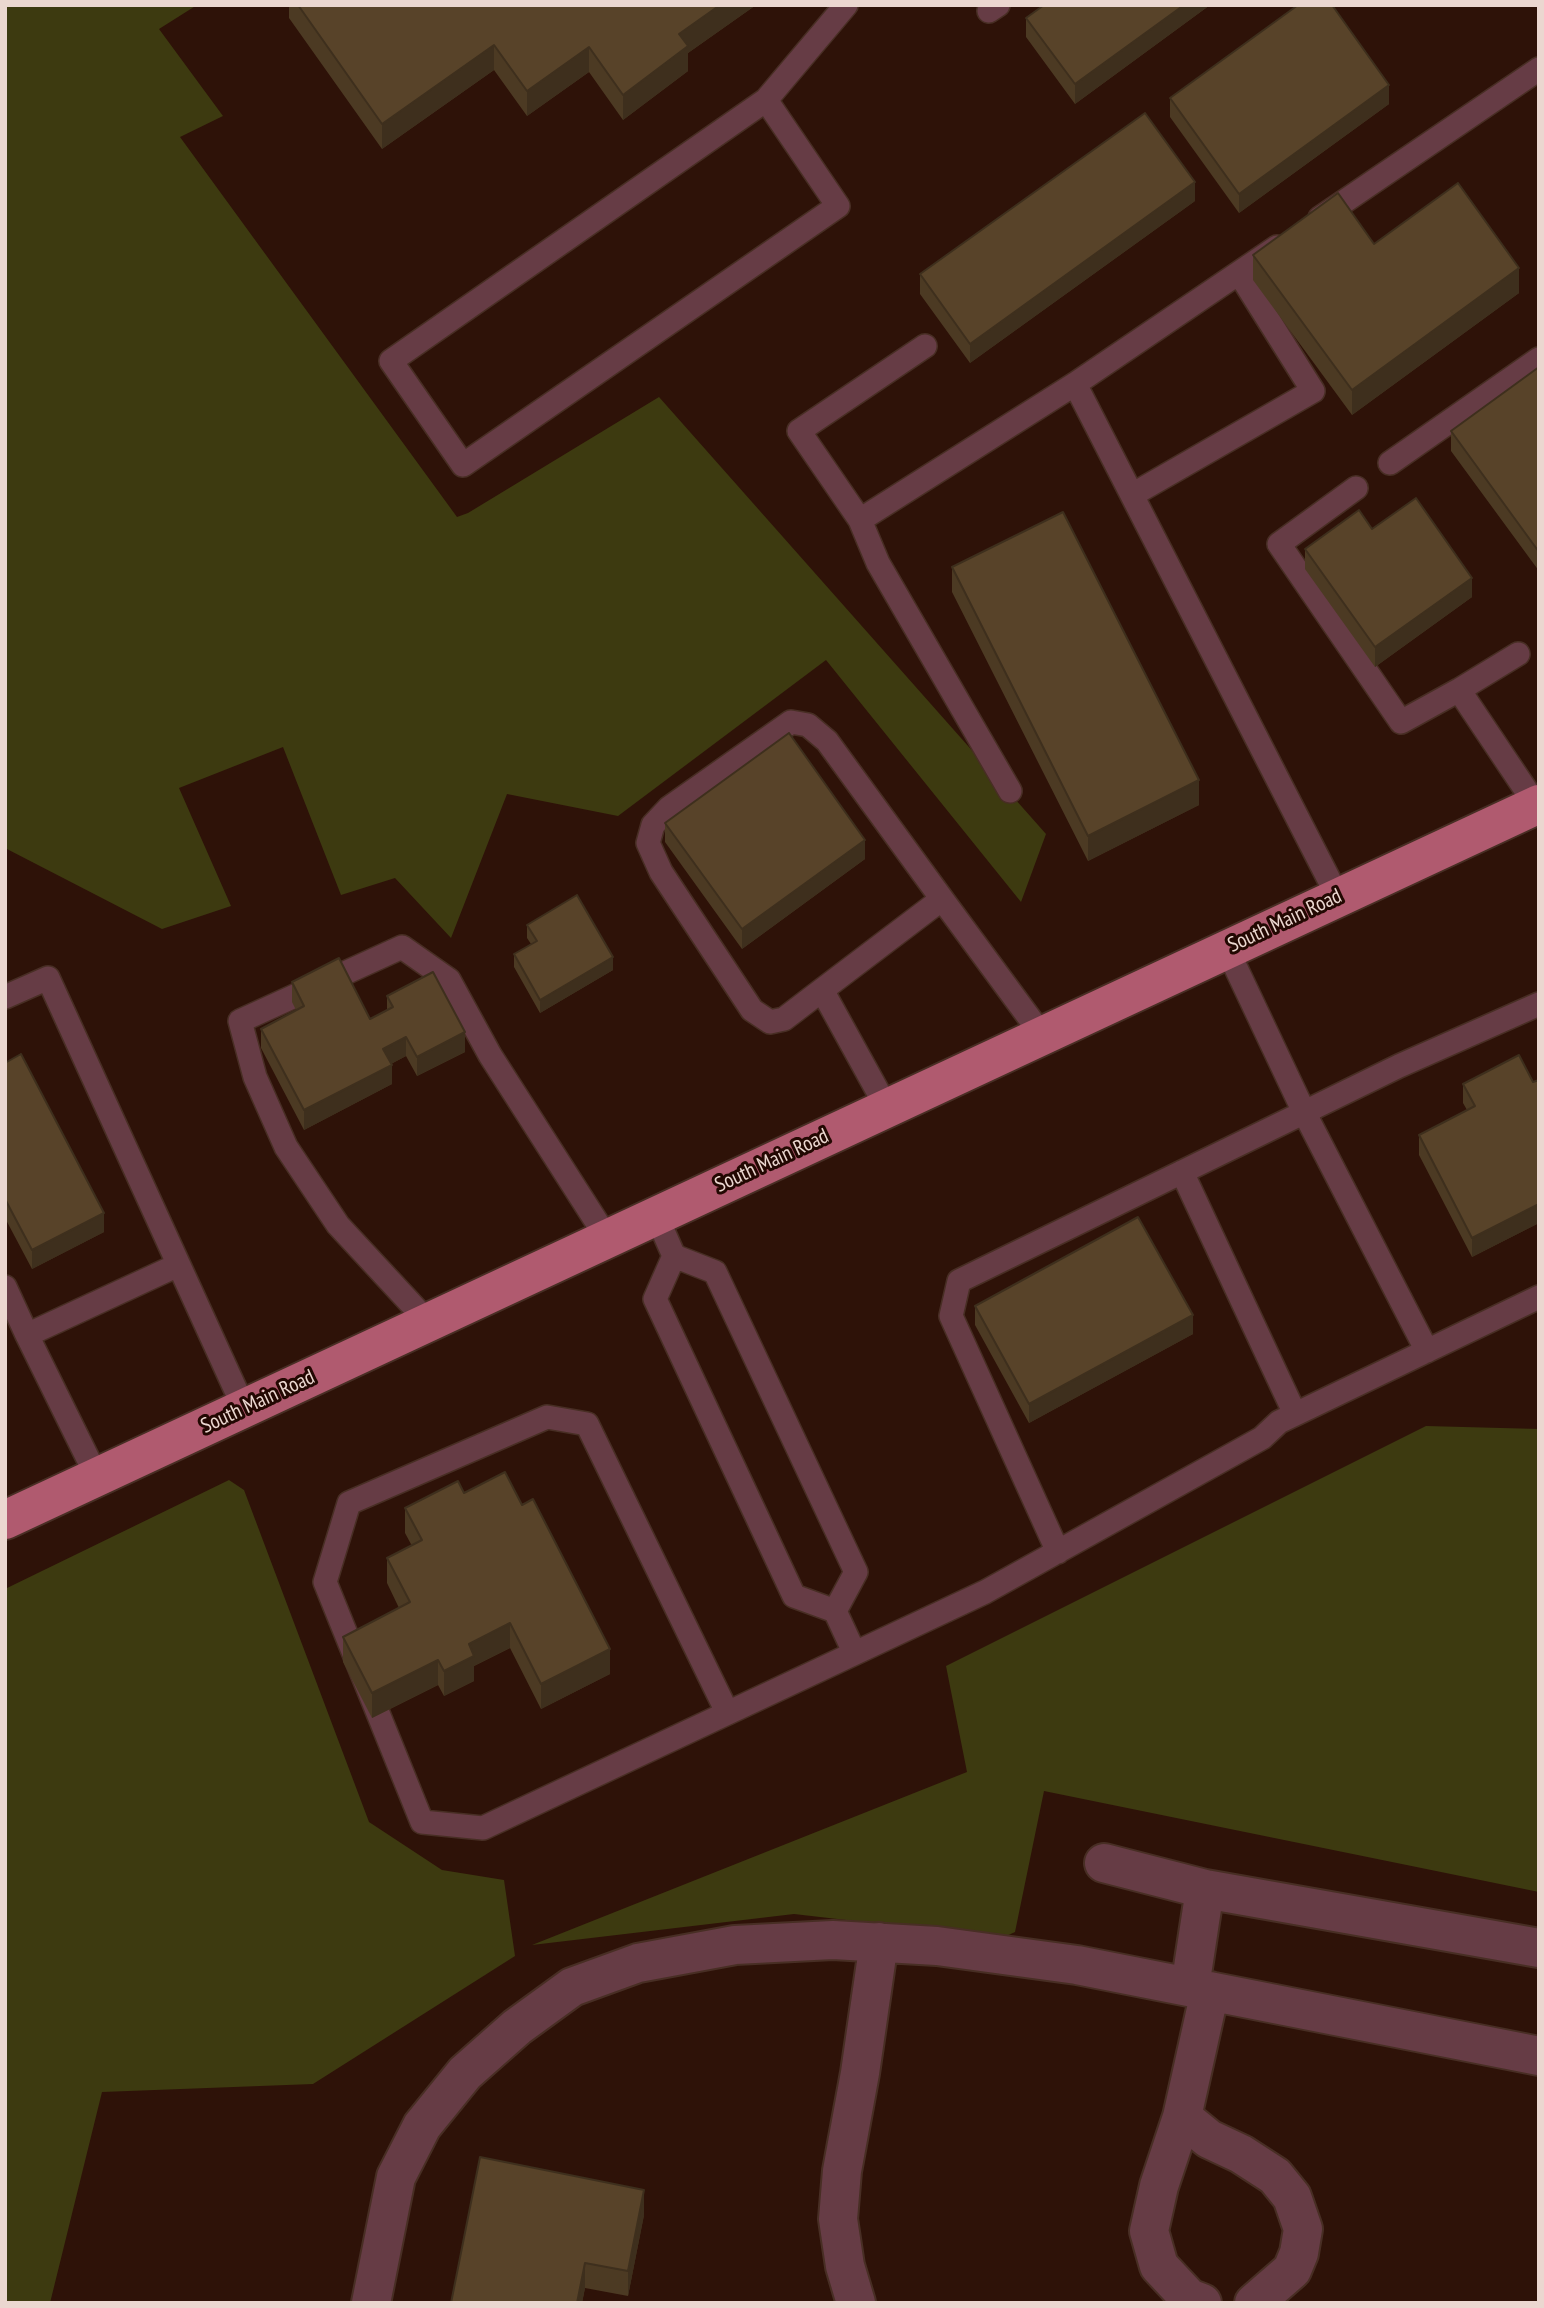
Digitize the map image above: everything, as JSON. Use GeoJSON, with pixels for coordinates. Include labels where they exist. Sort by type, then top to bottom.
{"type":"FeatureCollection","features":[{"type":"Feature","properties":{"kind":"main road","name":"South Main Road"},"geometry":{"type":"LineString","coordinates":[[5,1520],[1537,805]]}},
{"type":"Feature","properties":{"kind":"street"},"geometry":{"type":"LineString","coordinates":[[1104,1863],[1205,1889],[1539,1948]]}},
{"type":"Feature","properties":{"kind":"street"},"geometry":{"type":"LineString","coordinates":[[1202,2303],[1189,2298],[1159,2266],[1149,2231],[1159,2186],[1182,2117],[1200,1989],[1205,1889]]}},
{"type":"Feature","properties":{"kind":"street"},"geometry":{"type":"LineString","coordinates":[[371,2303],[396,2177],[422,2126],[465,2073],[517,2027],[572,1987],[638,1963],[735,1945],[833,1940],[937,1945],[1077,1965],[1539,2056]]}},
{"type":"Feature","properties":{"kind":"street"},"geometry":{"type":"LineString","coordinates":[[856,2303],[845,2266],[838,2219],[842,2171],[860,2073],[878,1942]]}},
{"type":"Feature","properties":{"kind":"street"},"geometry":{"type":"LineString","coordinates":[[1182,2117],[1209,2140],[1241,2154],[1275,2176],[1292,2197],[1303,2229],[1299,2253],[1292,2270],[1254,2303]]}},
{"type":"Feature","properties":{"kind":"lane"},"geometry":{"type":"LineString","coordinates":[[766,100],[838,206],[463,465],[391,361],[766,100],[846,5]]}},
{"type":"Feature","properties":{"kind":"lane"},"geometry":{"type":"LineString","coordinates":[[860,520],[1075,384],[1539,69]]}},
{"type":"Feature","properties":{"kind":"lane"},"geometry":{"type":"LineString","coordinates":[[1132,495],[1313,391],[1239,273]]}},
{"type":"Feature","properties":{"kind":"lane"},"geometry":{"type":"LineString","coordinates":[[925,346],[799,430],[860,520],[878,563],[1010,791]]}},
{"type":"Feature","properties":{"kind":"lane"},"geometry":{"type":"LineString","coordinates":[[1390,463],[1539,359]]}},
{"type":"Feature","properties":{"kind":"lane"},"geometry":{"type":"LineString","coordinates":[[1075,384],[1339,897]]}},
{"type":"Feature","properties":{"kind":"lane"},"geometry":{"type":"LineString","coordinates":[[1356,488],[1279,544],[1401,722],[1518,654]]}},
{"type":"Feature","properties":{"kind":"lane"},"geometry":{"type":"LineString","coordinates":[[1459,690],[1537,805]]}},
{"type":"Feature","properties":{"kind":"lane"},"geometry":{"type":"LineString","coordinates":[[942,899],[784,1019],[770,1022],[752,1010],[661,872],[648,843],[653,825],[669,808],[792,722],[808,725],[827,741],[1042,1035]]}},
{"type":"Feature","properties":{"kind":"lane"},"geometry":{"type":"LineString","coordinates":[[428,1322],[338,1224],[286,1147],[255,1077],[240,1021],[402,947],[449,980],[490,1055],[607,1238]]}},
{"type":"Feature","properties":{"kind":"lane"},"geometry":{"type":"LineString","coordinates":[[1227,948],[1304,1112],[1427,1351]]}},
{"type":"Feature","properties":{"kind":"lane"},"geometry":{"type":"LineString","coordinates":[[5,997],[48,978],[244,1408]]}},
{"type":"Feature","properties":{"kind":"lane"},"geometry":{"type":"LineString","coordinates":[[822,990],[887,1108]]}},
{"type":"Feature","properties":{"kind":"lane"},"geometry":{"type":"LineString","coordinates":[[1058,1552],[951,1316],[959,1281],[1399,1066],[1539,1004]]}},
{"type":"Feature","properties":{"kind":"lane"},"geometry":{"type":"LineString","coordinates":[[1182,1172],[1295,1414]]}},
{"type":"Feature","properties":{"kind":"lane"},"geometry":{"type":"LineString","coordinates":[[656,1215],[674,1256],[715,1272],[856,1572],[835,1611]]}},
{"type":"Feature","properties":{"kind":"lane"},"geometry":{"type":"LineString","coordinates":[[674,1256],[655,1299],[793,1596],[835,1611],[854,1652]]}},
{"type":"Feature","properties":{"kind":"lane"},"geometry":{"type":"LineString","coordinates":[[27,1335],[178,1265]]}},
{"type":"Feature","properties":{"kind":"lane"},"geometry":{"type":"LineString","coordinates":[[5,1287],[97,1477]]}},
{"type":"Feature","properties":{"kind":"lane"},"geometry":{"type":"LineString","coordinates":[[727,1712],[587,1424],[547,1416],[349,1503],[325,1582],[422,1822],[483,1828],[985,1592],[1262,1438],[1279,1422],[1539,1297]]}},
{"type":"Feature","properties":{"kind":"shaded area"},"geometry":{"type":"Polygon","coordinates":[[[5,5],[197,5],[159,29],[223,116],[180,137],[457,517],[468,513],[659,397],[1046,834],[1021,902],[826,660],[618,816],[507,794],[451,938],[395,878],[341,895],[283,747],[179,788],[231,906],[162,929],[5,848],[5,5]]]}},
{"type":"Feature","properties":{"kind":"shaded area"},"geometry":{"type":"Polygon","coordinates":[[[1426,1426],[1539,1429],[1539,1892],[1044,1791],[1015,1932],[1002,1938],[794,1914],[532,1945],[967,1772],[946,1666],[1426,1426]]]}},
{"type":"Feature","properties":{"kind":"shaded area"},"geometry":{"type":"Polygon","coordinates":[[[229,1480],[244,1490],[369,1822],[442,1870],[504,1880],[515,1956],[313,2084],[102,2092],[50,2303],[5,2303],[5,1589],[229,1480]]]}},
{"type":"Feature","properties":{"kind":"building"},"geometry":{"type":"Polygon","coordinates":[[[298,5],[720,5],[679,34],[688,46],[623,95],[589,47],[527,91],[494,45],[382,124],[298,5]]]}},
{"type":"Feature","properties":{"kind":"building"},"geometry":{"type":"Polygon","coordinates":[[[1044,5],[1184,5],[1075,84],[1026,18],[1044,5]]]}},
{"type":"Feature","properties":{"kind":"building"},"geometry":{"type":"Polygon","coordinates":[[[1298,5],[1332,5],[1389,85],[1239,194],[1170,98],[1298,5]]]}},
{"type":"Feature","properties":{"kind":"building"},"geometry":{"type":"Polygon","coordinates":[[[1145,113],[1195,182],[970,344],[920,274],[1145,113]]]}},
{"type":"Feature","properties":{"kind":"building"},"geometry":{"type":"Polygon","coordinates":[[[1458,183],[1519,268],[1352,390],[1253,255],[1338,193],[1374,244],[1458,183]]]}},
{"type":"Feature","properties":{"kind":"building"},"geometry":{"type":"Polygon","coordinates":[[[1539,367],[1539,552],[1451,431],[1539,367]]]}},
{"type":"Feature","properties":{"kind":"building"},"geometry":{"type":"Polygon","coordinates":[[[1416,498],[1472,578],[1375,647],[1305,549],[1359,510],[1372,529],[1416,498]]]}},
{"type":"Feature","properties":{"kind":"building"},"geometry":{"type":"Polygon","coordinates":[[[1063,512],[1199,780],[1088,836],[952,567],[1063,512]]]}},
{"type":"Feature","properties":{"kind":"building"},"geometry":{"type":"Polygon","coordinates":[[[789,733],[865,840],[742,929],[665,823],[789,733]]]}},
{"type":"Feature","properties":{"kind":"building"},"geometry":{"type":"Polygon","coordinates":[[[577,895],[613,957],[540,1000],[514,954],[537,941],[527,925],[577,895]]]}},
{"type":"Feature","properties":{"kind":"building"},"geometry":{"type":"Polygon","coordinates":[[[339,958],[370,1019],[393,1007],[387,996],[433,972],[465,1032],[417,1057],[406,1037],[383,1049],[392,1065],[304,1110],[261,1029],[304,1006],[292,982],[339,958]]]}},
{"type":"Feature","properties":{"kind":"building"},"geometry":{"type":"Polygon","coordinates":[[[21,1054],[104,1213],[32,1250],[5,1199],[5,1063],[21,1054]]]}},
{"type":"Feature","properties":{"kind":"building"},"geometry":{"type":"Polygon","coordinates":[[[1519,1055],[1533,1082],[1539,1080],[1539,1204],[1472,1238],[1419,1135],[1475,1106],[1463,1084],[1519,1055]]]}},
{"type":"Feature","properties":{"kind":"building"},"geometry":{"type":"Polygon","coordinates":[[[1138,1217],[1193,1315],[1029,1404],[975,1306],[1138,1217]]]}},
{"type":"Feature","properties":{"kind":"building"},"geometry":{"type":"Polygon","coordinates":[[[505,1472],[522,1505],[533,1499],[610,1649],[541,1684],[510,1623],[469,1644],[474,1656],[444,1671],[438,1660],[372,1693],[343,1637],[410,1602],[387,1558],[422,1540],[405,1508],[458,1481],[464,1493],[505,1472]]]}},
{"type":"Feature","properties":{"kind":"building"},"geometry":{"type":"Polygon","coordinates":[[[480,2157],[644,2190],[628,2271],[585,2263],[577,2303],[451,2303],[480,2157]]]}}]}
